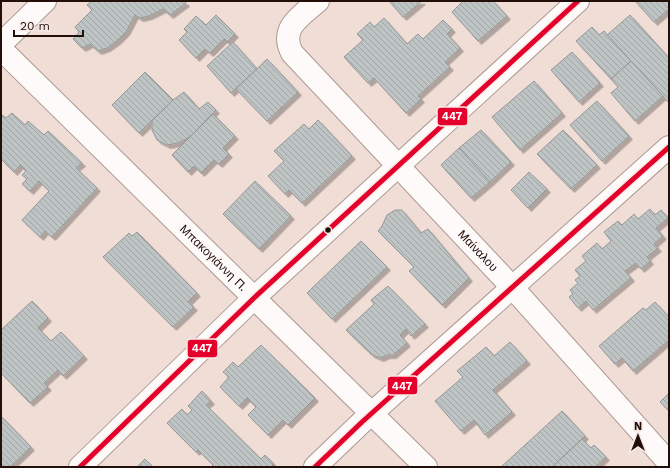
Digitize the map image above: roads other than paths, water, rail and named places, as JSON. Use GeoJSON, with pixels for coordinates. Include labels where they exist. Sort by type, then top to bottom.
{"type":"FeatureCollection","features":[{"type":"Feature","properties":{"kind":"street"},"geometry":{"type":"LineString","coordinates":[[1,44],[45,1]]}},
{"type":"Feature","properties":{"kind":"street","name":"Μαίναλου"},"geometry":{"type":"LineString","coordinates":[[318,1],[293,24],[289,30],[287,39],[288,47],[292,53],[512,287],[669,463]]}},
{"type":"Feature","properties":{"kind":"street"},"geometry":{"type":"LineString","coordinates":[[80,467],[254,298],[578,1]]}},
{"type":"Feature","properties":{"kind":"street","name":"Μπακογιάννη Π."},"geometry":{"type":"LineString","coordinates":[[1,49],[426,467]]}},
{"type":"Feature","properties":{"kind":"street"},"geometry":{"type":"LineString","coordinates":[[315,467],[371,413],[669,147]]}}]}
